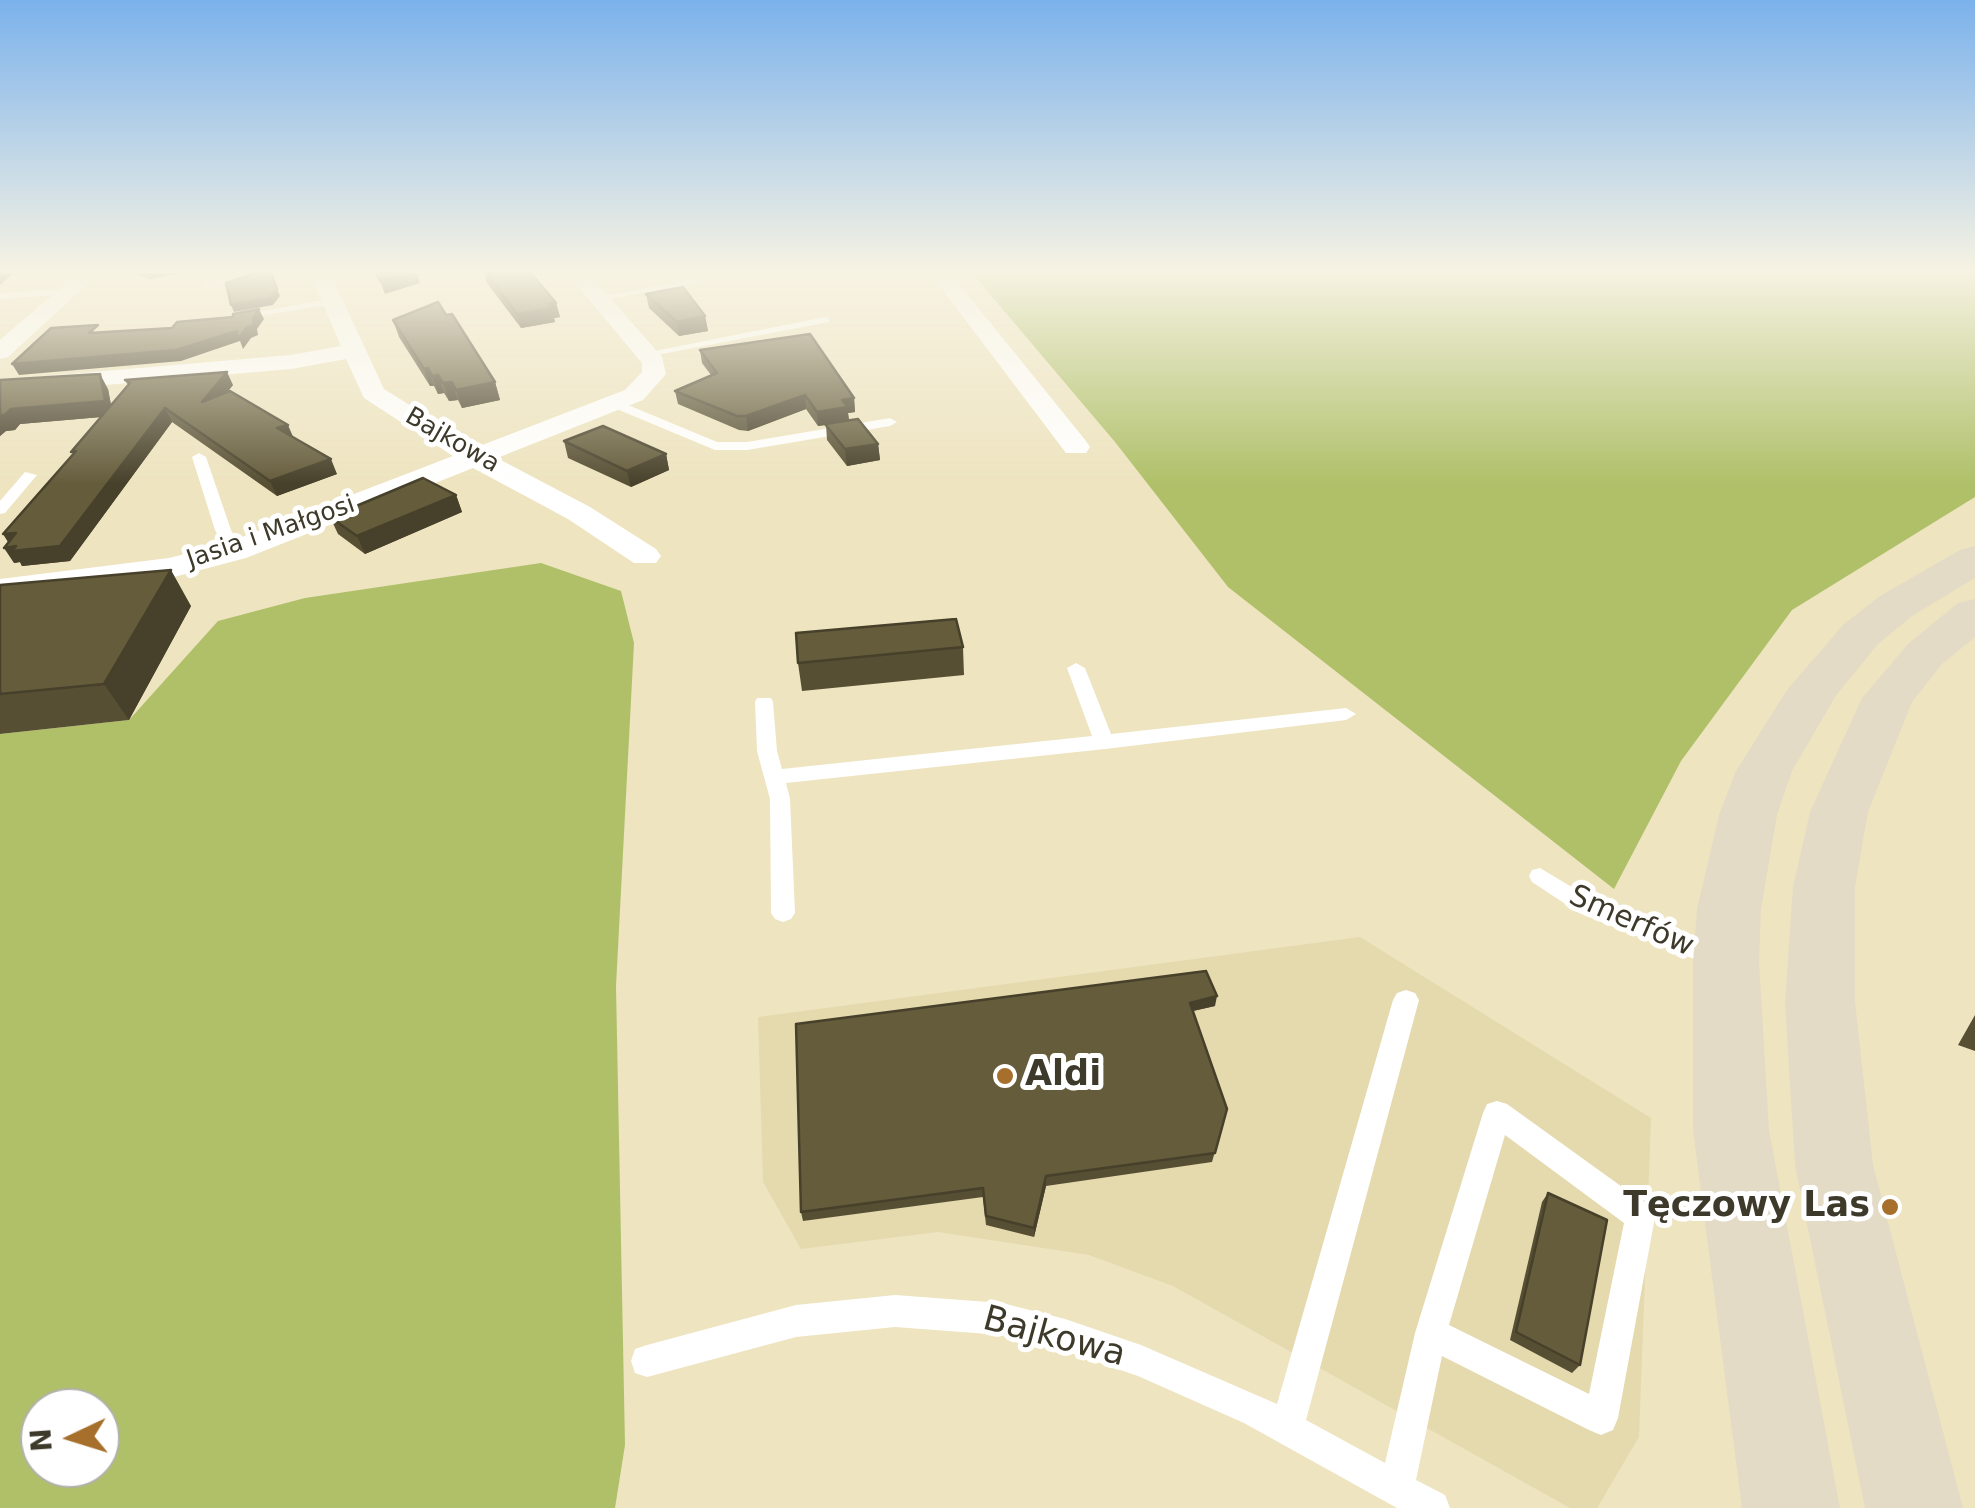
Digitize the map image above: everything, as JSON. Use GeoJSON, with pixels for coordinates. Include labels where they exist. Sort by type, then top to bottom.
{"type":"FeatureCollection","features":[{"type":"Feature","properties":{"kind":"main road"},"geometry":{"type":"LineString","coordinates":[[1791,1508],[1731,1130],[1726,962],[1729,909],[1748,815],[1764,771],[1813,690],[1860,635],[1896,606],[1975,559]]}},
{"type":"Feature","properties":{"kind":"main road"},"geometry":{"type":"LineString","coordinates":[[1914,1508],[1834,1165],[1820,1002],[1824,887],[1838,812],[1888,698],[1924,654],[1975,613]]}},
{"type":"Feature","properties":{"kind":"street","name":"Bajkowa"},"geometry":{"type":"LineString","coordinates":[[349,343],[373,393],[645,556]]}},
{"type":"Feature","properties":{"kind":"street"},"geometry":{"type":"LineString","coordinates":[[637,343],[646,354]]}},
{"type":"Feature","properties":{"kind":"street"},"geometry":{"type":"LineString","coordinates":[[995,343],[1076,448]]}},
{"type":"Feature","properties":{"kind":"street"},"geometry":{"type":"LineString","coordinates":[[0,387],[291,362],[352,351]]}},
{"type":"Feature","properties":{"kind":"street","name":"Jasia i Małgosi"},"geometry":{"type":"LineString","coordinates":[[0,589],[170,568],[236,551],[616,404],[647,385],[654,374],[654,362],[646,354]]}},
{"type":"Feature","properties":{"kind":"lane"},"geometry":{"type":"LineString","coordinates":[[646,354],[702,343]]}},
{"type":"Feature","properties":{"kind":"lane"},"geometry":{"type":"LineString","coordinates":[[616,404],[715,446],[747,446],[890,422]]}},
{"type":"Feature","properties":{"kind":"lane"},"geometry":{"type":"LineString","coordinates":[[199,457],[223,530],[236,551]]}},
{"type":"Feature","properties":{"kind":"lane"},"geometry":{"type":"LineString","coordinates":[[0,510],[30,475]]}},
{"type":"Feature","properties":{"kind":"lane"},"geometry":{"type":"LineString","coordinates":[[1076,668],[1105,743]]}},
{"type":"Feature","properties":{"kind":"lane"},"geometry":{"type":"LineString","coordinates":[[764,702],[766,751],[776,777],[783,832],[783,913]]}},
{"type":"Feature","properties":{"kind":"lane"},"geometry":{"type":"LineString","coordinates":[[776,777],[1346,714]]}},
{"type":"Feature","properties":{"kind":"lane","name":"Smerfów"},"geometry":{"type":"LineString","coordinates":[[1540,876],[1587,907],[1726,962]]}},
{"type":"Feature","properties":{"kind":"lane"},"geometry":{"type":"LineString","coordinates":[[1287,1428],[1406,1000]]}},
{"type":"Feature","properties":{"kind":"lane"},"geometry":{"type":"LineString","coordinates":[[1397,1487],[1431,1332],[1497,1113],[1640,1216],[1601,1418],[1431,1332]]}},
{"type":"Feature","properties":{"kind":"lane","name":"Bajkowa"},"geometry":{"type":"LineString","coordinates":[[647,1361],[796,1321],[895,1311],[1002,1318],[1142,1361],[1287,1428],[1432,1508]]}},
{"type":"Feature","properties":{"kind":"shaded area"},"geometry":{"type":"Polygon","coordinates":[[[1360,937],[1651,1118],[1639,1437],[1597,1508],[1570,1508],[1173,1286],[1089,1255],[938,1232],[801,1249],[763,1182],[758,1017],[1360,937]]]}},
{"type":"Feature","properties":{"kind":"green space"},"geometry":{"type":"Polygon","coordinates":[[[1032,343],[1975,343],[1975,497],[1792,610],[1681,761],[1614,889],[1228,587],[1115,442],[1032,343]]]}},
{"type":"Feature","properties":{"kind":"green space"},"geometry":{"type":"Polygon","coordinates":[[[541,563],[621,591],[634,643],[616,986],[625,1445],[615,1508],[0,1508],[0,734],[129,720],[218,621],[305,598],[541,563]]]}},
{"type":"Feature","properties":{"kind":"building"},"geometry":{"type":"Polygon","coordinates":[[[34,343],[197,343],[176,350],[12,364],[34,343]]]}},
{"type":"Feature","properties":{"kind":"building"},"geometry":{"type":"Polygon","coordinates":[[[408,343],[471,343],[495,382],[456,390],[452,382],[443,383],[438,375],[432,376],[428,368],[424,369],[408,343]]]}},
{"type":"Feature","properties":{"kind":"building"},"geometry":{"type":"Polygon","coordinates":[[[746,343],[816,343],[854,398],[842,400],[848,407],[817,412],[805,395],[737,416],[675,391],[717,373],[700,350],[746,343]]]}},
{"type":"Feature","properties":{"kind":"building"},"geometry":{"type":"Polygon","coordinates":[[[227,372],[202,402],[230,391],[288,425],[277,428],[331,459],[270,481],[165,408],[60,546],[12,551],[16,546],[4,548],[16,533],[3,534],[130,383],[125,380],[227,372]]]}},
{"type":"Feature","properties":{"kind":"building"},"geometry":{"type":"Polygon","coordinates":[[[100,374],[105,401],[11,409],[0,415],[0,380],[100,374]]]}},
{"type":"Feature","properties":{"kind":"building"},"geometry":{"type":"Polygon","coordinates":[[[858,419],[878,444],[845,449],[825,424],[858,419]]]}},
{"type":"Feature","properties":{"kind":"building"},"geometry":{"type":"Polygon","coordinates":[[[603,426],[666,454],[627,471],[564,441],[603,426]]]}},
{"type":"Feature","properties":{"kind":"building"},"geometry":{"type":"Polygon","coordinates":[[[423,478],[456,495],[357,536],[330,517],[423,478]]]}},
{"type":"Feature","properties":{"kind":"building"},"geometry":{"type":"Polygon","coordinates":[[[171,570],[104,684],[0,694],[0,585],[171,570]]]}},
{"type":"Feature","properties":{"kind":"building"},"geometry":{"type":"Polygon","coordinates":[[[956,619],[963,647],[798,663],[796,633],[956,619]]]}},
{"type":"Feature","properties":{"kind":"building","name":"Aldi"},"geometry":{"type":"Polygon","coordinates":[[[1206,971],[1217,996],[1190,1003],[1227,1109],[1215,1153],[1046,1176],[1034,1228],[986,1216],[983,1188],[801,1212],[796,1024],[1206,971]]]}},
{"type":"Feature","properties":{"kind":"building"},"geometry":{"type":"Polygon","coordinates":[[[1548,1193],[1607,1220],[1580,1365],[1516,1332],[1548,1193]]]}},
{"type":"Feature","properties":{"kind":"place","name":"Aldi"},"geometry":{"type":"Point","coordinates":[1005,1076]}},
{"type":"Feature","properties":{"kind":"place","name":"Tęczowy Las"},"geometry":{"type":"Point","coordinates":[1890,1207]}}]}
